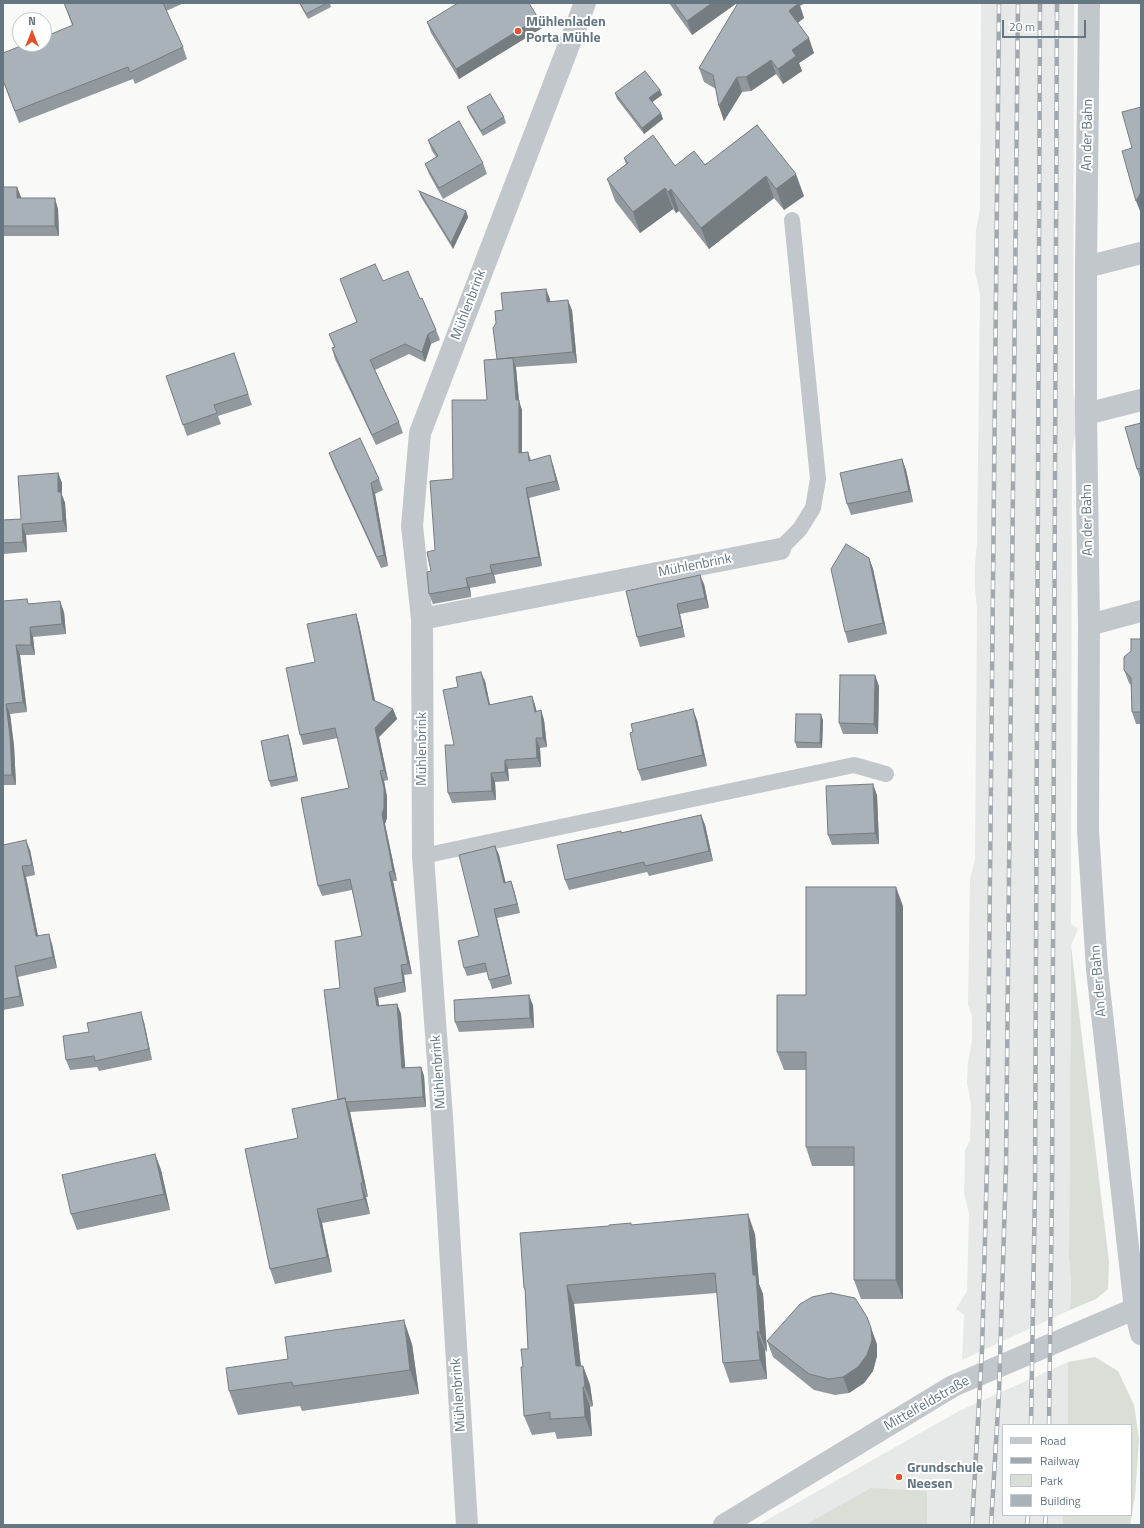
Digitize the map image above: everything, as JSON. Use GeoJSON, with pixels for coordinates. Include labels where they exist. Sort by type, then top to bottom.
{"type":"FeatureCollection","features":[{"type":"Feature","properties":{"kind":"street","name":"Mühlenbrink"},"geometry":{"type":"LineString","coordinates":[[467,1525],[442,1117],[423,856],[422,619],[412,526],[420,432],[585,3]]}},
{"type":"Feature","properties":{"kind":"street","name":"An der Bahn"},"geometry":{"type":"LineString","coordinates":[[1089,3],[1086,267],[1086,414],[1089,625],[1088,830],[1096,946],[1141,1334]]}},
{"type":"Feature","properties":{"kind":"street"},"geometry":{"type":"LineString","coordinates":[[1086,267],[1141,253]]}},
{"type":"Feature","properties":{"kind":"street"},"geometry":{"type":"LineString","coordinates":[[1086,414],[1141,400]]}},
{"type":"Feature","properties":{"kind":"street","name":"Mühlenbrink"},"geometry":{"type":"LineString","coordinates":[[422,619],[780,549]]}},
{"type":"Feature","properties":{"kind":"street"},"geometry":{"type":"LineString","coordinates":[[1089,625],[1141,611]]}},
{"type":"Feature","properties":{"kind":"street","name":"Mittelfeldstraße"},"geometry":{"type":"LineString","coordinates":[[724,1525],[953,1386],[1138,1307]]}},
{"type":"Feature","properties":{"kind":"lane"},"geometry":{"type":"LineString","coordinates":[[780,549],[800,529],[813,508],[818,479],[792,220]]}},
{"type":"Feature","properties":{"kind":"lane"},"geometry":{"type":"LineString","coordinates":[[423,856],[854,765],[886,774]]}},
{"type":"Feature","properties":{"kind":"shaded area"},"geometry":{"type":"Polygon","coordinates":[[[981,3],[1074,3],[1073,388],[1076,409],[1076,432],[1072,451],[1071,924],[1078,929],[1071,946],[1070,1310],[962,1360],[964,1315],[956,1309],[967,1291],[969,1213],[964,1194],[965,1150],[970,1140],[971,1104],[967,1083],[968,1061],[972,1041],[972,1016],[968,1005],[970,879],[975,859],[977,608],[975,564],[977,544],[980,294],[975,272],[976,230],[980,209],[981,3]]]}},
{"type":"Feature","properties":{"kind":"shaded area"},"geometry":{"type":"Polygon","coordinates":[[[1068,1362],[1068,1424],[1002,1424],[1002,1516],[1063,1516],[1063,1525],[758,1525],[959,1411],[1068,1362]]]}},
{"type":"Feature","properties":{"kind":"green space"},"geometry":{"type":"Polygon","coordinates":[[[1071,946],[1109,1262],[1108,1289],[1096,1299],[1070,1310],[1071,1283],[1069,1257],[1071,946]]]}},
{"type":"Feature","properties":{"kind":"green space"},"geometry":{"type":"Polygon","coordinates":[[[1095,1357],[1118,1371],[1134,1405],[1139,1439],[1135,1496],[1132,1513],[1132,1424],[1068,1424],[1068,1362],[1095,1357]]]}},
{"type":"Feature","properties":{"kind":"green space"},"geometry":{"type":"Polygon","coordinates":[[[871,1488],[927,1491],[927,1525],[805,1525],[871,1488]]]}},
{"type":"Feature","properties":{"kind":"green space"},"geometry":{"type":"Polygon","coordinates":[[[1063,1516],[1132,1516],[1130,1525],[1063,1525],[1063,1516]]]}},
{"type":"Feature","properties":{"kind":"building"},"geometry":{"type":"Polygon","coordinates":[[[64,3],[163,3],[183,47],[130,72],[128,67],[15,111],[3,80],[3,53],[12,49],[12,52],[52,52],[52,34],[73,25],[64,3]]]}},
{"type":"Feature","properties":{"kind":"building"},"geometry":{"type":"Polygon","coordinates":[[[300,3],[327,3],[306,14],[300,3]]]}},
{"type":"Feature","properties":{"kind":"building"},"geometry":{"type":"Polygon","coordinates":[[[458,3],[529,3],[538,18],[456,69],[427,22],[458,3]]]}},
{"type":"Feature","properties":{"kind":"building"},"geometry":{"type":"Polygon","coordinates":[[[674,3],[712,3],[687,21],[674,3]]]}},
{"type":"Feature","properties":{"kind":"building"},"geometry":{"type":"Polygon","coordinates":[[[738,3],[799,3],[789,11],[809,38],[792,50],[796,56],[778,69],[771,60],[746,77],[737,77],[719,106],[713,75],[699,68],[738,3]]]}},
{"type":"Feature","properties":{"kind":"building"},"geometry":{"type":"Polygon","coordinates":[[[645,71],[660,90],[649,98],[661,113],[642,128],[615,93],[645,71]]]}},
{"type":"Feature","properties":{"kind":"building"},"geometry":{"type":"Polygon","coordinates":[[[490,94],[504,117],[481,131],[467,107],[490,94]]]}},
{"type":"Feature","properties":{"kind":"building"},"geometry":{"type":"Polygon","coordinates":[[[1141,107],[1141,192],[1136,201],[1122,151],[1132,148],[1122,112],[1141,107]]]}},
{"type":"Feature","properties":{"kind":"building"},"geometry":{"type":"Polygon","coordinates":[[[459,121],[483,163],[439,188],[425,164],[438,156],[428,140],[459,121]]]}},
{"type":"Feature","properties":{"kind":"building"},"geometry":{"type":"Polygon","coordinates":[[[757,125],[796,174],[776,189],[766,176],[701,228],[671,189],[668,192],[665,188],[633,212],[607,179],[628,163],[624,158],[653,135],[675,166],[694,151],[705,165],[757,125]]]}},
{"type":"Feature","properties":{"kind":"building"},"geometry":{"type":"Polygon","coordinates":[[[3,187],[17,187],[17,198],[55,198],[55,226],[3,226],[3,187]]]}},
{"type":"Feature","properties":{"kind":"building"},"geometry":{"type":"Polygon","coordinates":[[[419,191],[466,211],[451,243],[419,191]]]}},
{"type":"Feature","properties":{"kind":"building"},"geometry":{"type":"Polygon","coordinates":[[[375,264],[383,281],[408,271],[436,330],[428,334],[422,352],[405,344],[370,360],[399,422],[372,435],[332,348],[335,347],[329,334],[357,322],[340,279],[375,264]]]}},
{"type":"Feature","properties":{"kind":"building"},"geometry":{"type":"Polygon","coordinates":[[[546,289],[547,302],[568,300],[573,352],[497,359],[493,328],[496,323],[495,311],[503,310],[501,293],[546,289]]]}},
{"type":"Feature","properties":{"kind":"building"},"geometry":{"type":"Polygon","coordinates":[[[234,353],[248,394],[214,405],[217,413],[183,425],[166,376],[234,353]]]}},
{"type":"Feature","properties":{"kind":"building"},"geometry":{"type":"Polygon","coordinates":[[[513,358],[516,400],[519,400],[519,453],[528,452],[529,461],[550,455],[556,481],[526,488],[539,557],[490,565],[492,573],[466,578],[468,587],[429,594],[427,572],[431,571],[427,552],[435,550],[430,481],[453,479],[452,400],[487,400],[484,360],[513,358]]]}},
{"type":"Feature","properties":{"kind":"building"},"geometry":{"type":"Polygon","coordinates":[[[1141,423],[1141,468],[1137,469],[1125,427],[1141,423]]]}},
{"type":"Feature","properties":{"kind":"building"},"geometry":{"type":"Polygon","coordinates":[[[360,438],[379,479],[371,483],[384,555],[377,557],[329,453],[360,438]]]}},
{"type":"Feature","properties":{"kind":"building"},"geometry":{"type":"Polygon","coordinates":[[[902,459],[909,491],[847,504],[840,473],[902,459]]]}},
{"type":"Feature","properties":{"kind":"building"},"geometry":{"type":"Polygon","coordinates":[[[58,473],[58,492],[61,492],[63,521],[22,524],[23,542],[3,543],[3,520],[21,519],[18,476],[58,473]]]}},
{"type":"Feature","properties":{"kind":"building"},"geometry":{"type":"Polygon","coordinates":[[[846,544],[869,558],[883,623],[845,632],[831,569],[846,544]]]}},
{"type":"Feature","properties":{"kind":"building"},"geometry":{"type":"Polygon","coordinates":[[[700,575],[705,598],[677,604],[682,627],[637,637],[626,591],[700,575]]]}},
{"type":"Feature","properties":{"kind":"building"},"geometry":{"type":"Polygon","coordinates":[[[27,599],[28,604],[60,601],[62,624],[30,627],[31,645],[16,645],[23,702],[6,704],[10,736],[12,775],[3,775],[3,601],[27,599]]]}},
{"type":"Feature","properties":{"kind":"building"},"geometry":{"type":"Polygon","coordinates":[[[356,614],[373,700],[393,709],[375,728],[384,770],[380,771],[384,788],[384,808],[382,814],[393,871],[389,872],[408,964],[401,965],[403,982],[374,988],[377,1006],[397,1004],[402,1068],[421,1067],[423,1097],[346,1102],[345,1098],[338,1100],[324,990],[340,988],[335,941],[362,936],[350,879],[318,886],[301,798],[349,788],[335,728],[300,735],[286,668],[315,662],[307,624],[356,614]]]}},
{"type":"Feature","properties":{"kind":"building"},"geometry":{"type":"Polygon","coordinates":[[[1131,639],[1141,639],[1141,712],[1132,712],[1131,678],[1124,670],[1124,657],[1131,651],[1131,639]]]}},
{"type":"Feature","properties":{"kind":"building"},"geometry":{"type":"Polygon","coordinates":[[[481,672],[489,705],[532,696],[535,712],[541,710],[543,738],[536,738],[537,758],[505,760],[505,772],[491,773],[492,791],[448,793],[445,745],[454,745],[443,690],[458,687],[456,677],[481,672]]]}},
{"type":"Feature","properties":{"kind":"building"},"geometry":{"type":"Polygon","coordinates":[[[840,675],[875,675],[874,724],[839,723],[840,675]]]}},
{"type":"Feature","properties":{"kind":"building"},"geometry":{"type":"Polygon","coordinates":[[[693,709],[703,755],[638,770],[630,733],[633,732],[631,724],[693,709]]]}},
{"type":"Feature","properties":{"kind":"building"},"geometry":{"type":"Polygon","coordinates":[[[796,714],[821,714],[820,743],[795,742],[796,714]]]}},
{"type":"Feature","properties":{"kind":"building"},"geometry":{"type":"Polygon","coordinates":[[[288,735],[296,776],[269,781],[261,741],[288,735]]]}},
{"type":"Feature","properties":{"kind":"building"},"geometry":{"type":"Polygon","coordinates":[[[873,784],[875,833],[828,835],[826,786],[873,784]]]}},
{"type":"Feature","properties":{"kind":"building"},"geometry":{"type":"Polygon","coordinates":[[[701,815],[709,851],[645,866],[644,862],[565,880],[557,845],[621,831],[621,833],[701,815]]]}},
{"type":"Feature","properties":{"kind":"building"},"geometry":{"type":"Polygon","coordinates":[[[26,840],[32,865],[22,866],[36,936],[49,934],[53,957],[15,966],[20,996],[3,999],[3,845],[26,840]]]}},
{"type":"Feature","properties":{"kind":"building"},"geometry":{"type":"Polygon","coordinates":[[[495,846],[504,883],[511,881],[517,904],[494,909],[509,975],[489,980],[485,963],[464,968],[458,941],[479,936],[459,855],[495,846]]]}},
{"type":"Feature","properties":{"kind":"building"},"geometry":{"type":"Polygon","coordinates":[[[806,887],[896,887],[896,1280],[854,1280],[854,1147],[806,1147],[806,1052],[777,1052],[777,995],[806,995],[806,887]]]}},
{"type":"Feature","properties":{"kind":"building"},"geometry":{"type":"Polygon","coordinates":[[[529,995],[530,1018],[455,1022],[454,1000],[529,995]]]}},
{"type":"Feature","properties":{"kind":"building"},"geometry":{"type":"Polygon","coordinates":[[[141,1012],[149,1049],[95,1061],[94,1056],[66,1060],[63,1036],[89,1032],[87,1023],[141,1012]]]}},
{"type":"Feature","properties":{"kind":"building"},"geometry":{"type":"Polygon","coordinates":[[[345,1098],[363,1183],[361,1183],[364,1199],[317,1209],[327,1257],[270,1269],[245,1149],[298,1138],[292,1109],[345,1098]]]}},
{"type":"Feature","properties":{"kind":"building"},"geometry":{"type":"Polygon","coordinates":[[[155,1154],[164,1194],[71,1214],[62,1175],[155,1154]]]}},
{"type":"Feature","properties":{"kind":"building"},"geometry":{"type":"Polygon","coordinates":[[[748,1214],[753,1275],[756,1275],[760,1333],[757,1331],[760,1360],[723,1363],[715,1273],[567,1285],[576,1366],[583,1366],[585,1417],[550,1419],[550,1412],[524,1416],[521,1349],[528,1349],[525,1288],[520,1233],[631,1223],[631,1225],[748,1214]]]}},
{"type":"Feature","properties":{"kind":"building"},"geometry":{"type":"Polygon","coordinates":[[[831,1293],[855,1298],[867,1317],[871,1328],[872,1340],[867,1355],[858,1367],[843,1377],[829,1379],[809,1374],[767,1341],[800,1304],[812,1297],[831,1293]]]}},
{"type":"Feature","properties":{"kind":"building"},"geometry":{"type":"Polygon","coordinates":[[[404,1320],[410,1370],[293,1386],[292,1382],[229,1391],[226,1368],[288,1359],[285,1337],[404,1320]]]}},
{"type":"Feature","properties":{"kind":"railway"},"geometry":{"type":"LineString","coordinates":[[972,1525],[982,1350],[987,1165],[999,3]]}},
{"type":"Feature","properties":{"kind":"railway"},"geometry":{"type":"LineString","coordinates":[[991,1525],[999,1393],[1006,1165],[1018,3]]}},
{"type":"Feature","properties":{"kind":"railway"},"geometry":{"type":"LineString","coordinates":[[1031,1424],[1035,1188],[1040,3]]}},
{"type":"Feature","properties":{"kind":"railway"},"geometry":{"type":"LineString","coordinates":[[1049,1424],[1052,1188],[1057,3]]}},
{"type":"Feature","properties":{"kind":"railway"},"geometry":{"type":"LineString","coordinates":[[1027,1525],[1028,1516]]}},
{"type":"Feature","properties":{"kind":"railway"},"geometry":{"type":"LineString","coordinates":[[1045,1525],[1046,1516]]}},
{"type":"Feature","properties":{"kind":"place","name":"Mühlenladen Porta Mühle"},"geometry":{"type":"Point","coordinates":[518,31]}},
{"type":"Feature","properties":{"kind":"place","name":"Grundschule Neesen"},"geometry":{"type":"Point","coordinates":[899,1477]}}]}
